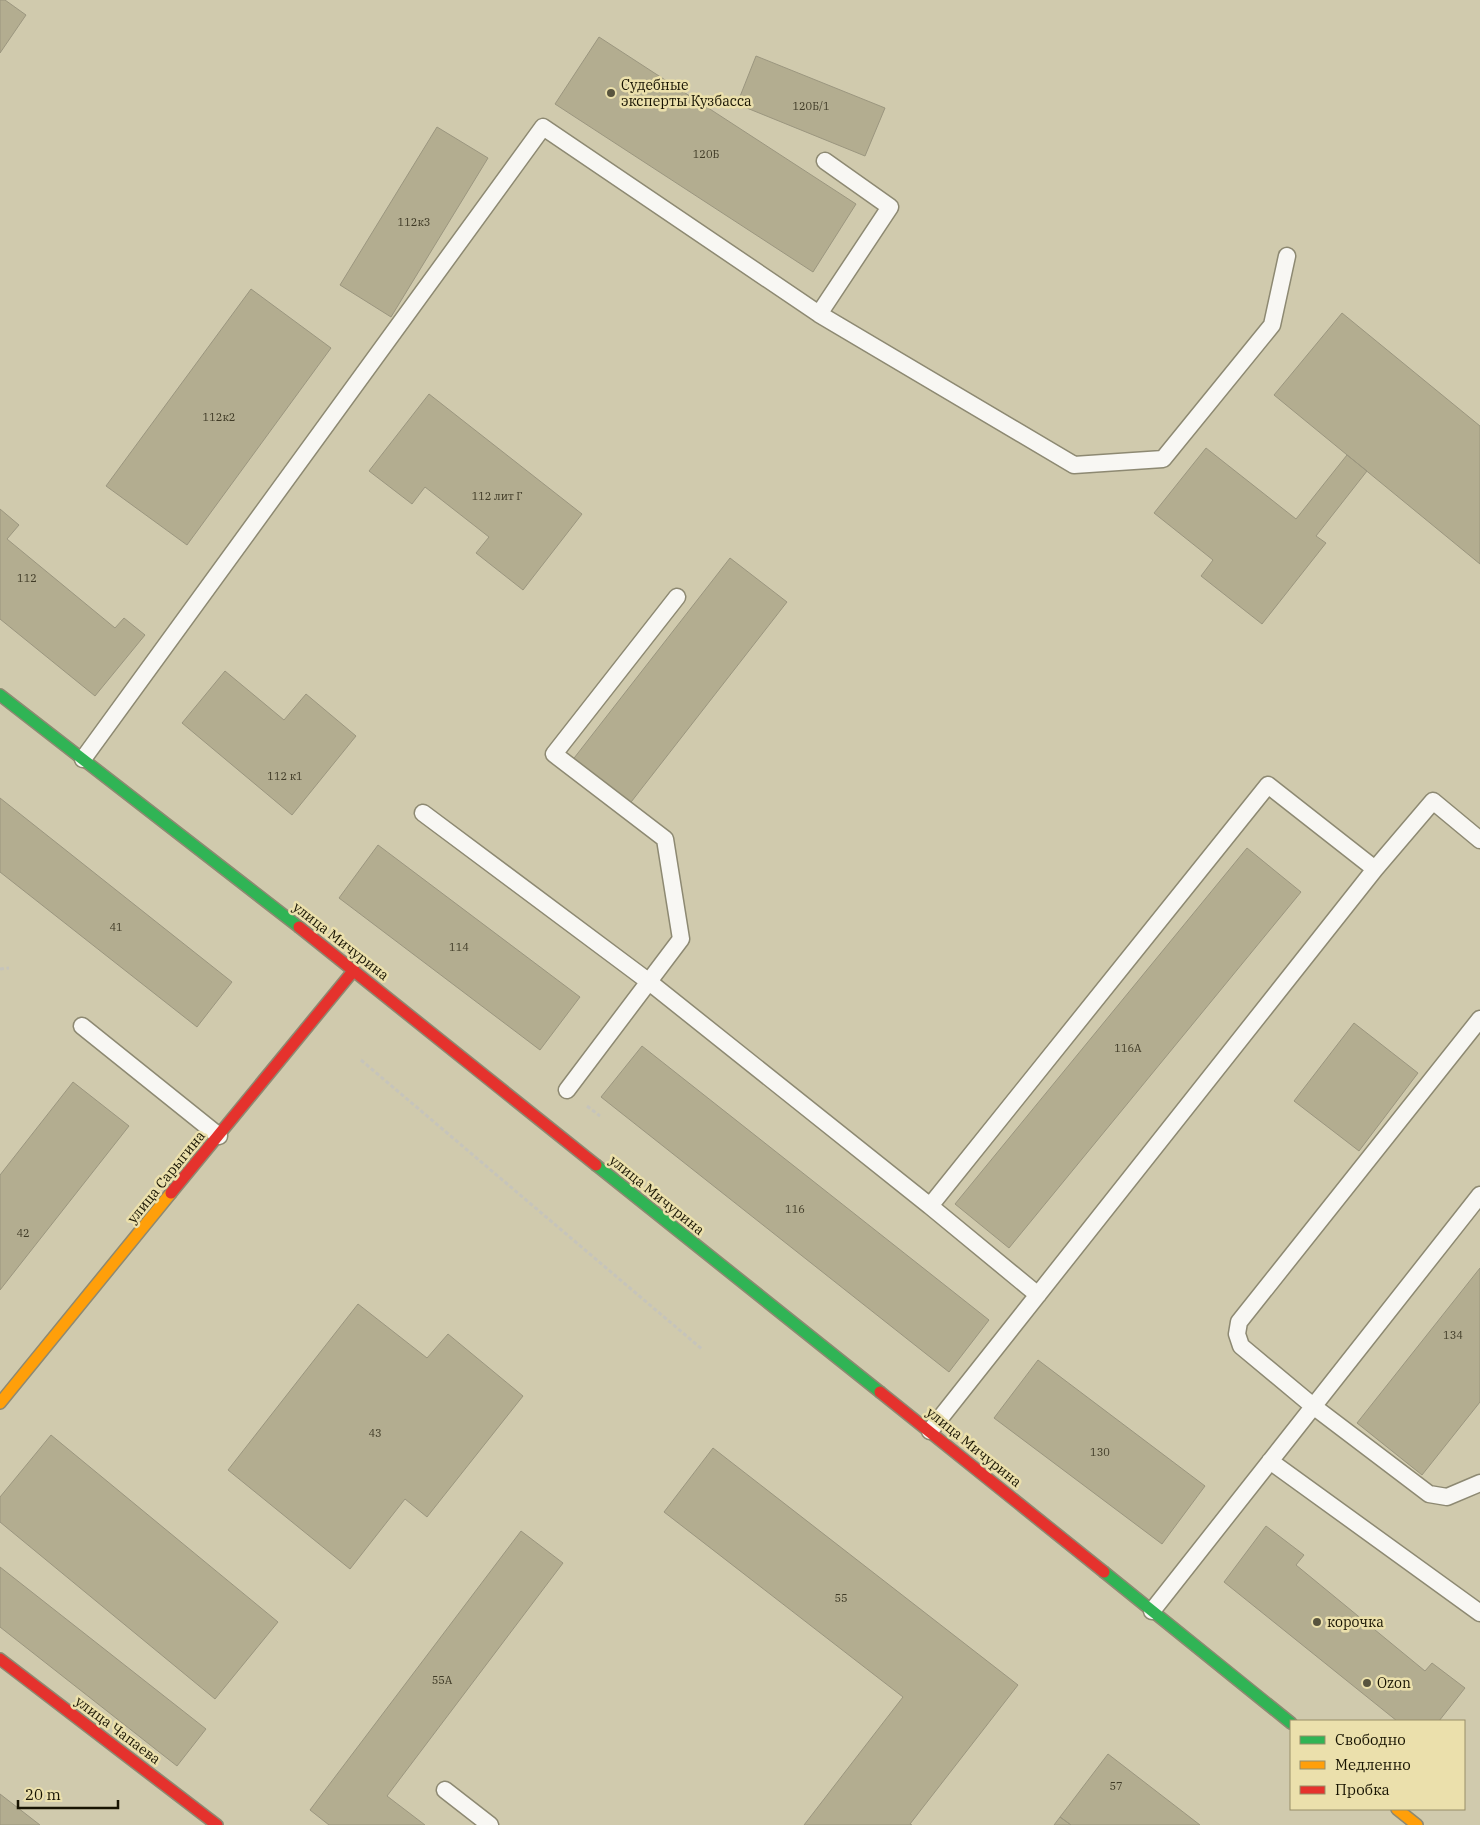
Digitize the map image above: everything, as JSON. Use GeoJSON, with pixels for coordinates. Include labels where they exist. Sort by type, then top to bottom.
{"type":"FeatureCollection","features":[{"type":"Feature","properties":{"kind":"street","name":"улица Мичурина"},"geometry":{"type":"LineString","coordinates":[[0,694],[354,970],[1290,1722]]}},
{"type":"Feature","properties":{"kind":"street","name":"улица Сарыгина"},"geometry":{"type":"LineString","coordinates":[[0,1403],[354,970]]}},
{"type":"Feature","properties":{"kind":"street","name":"улица Чапаева"},"geometry":{"type":"LineString","coordinates":[[0,1659],[217,1825]]}},
{"type":"Feature","properties":{"kind":"street"},"geometry":{"type":"LineString","coordinates":[[1398,1810],[1417,1825]]}},
{"type":"Feature","properties":{"kind":"lane"},"geometry":{"type":"LineString","coordinates":[[83,759],[543,127],[820,314],[1074,465],[1163,460],[1272,325],[1287,256]]}},
{"type":"Feature","properties":{"kind":"lane"},"geometry":{"type":"LineString","coordinates":[[820,314],[890,207],[825,161]]}},
{"type":"Feature","properties":{"kind":"lane"},"geometry":{"type":"LineString","coordinates":[[566,1090],[680,939],[665,839],[554,754],[677,597]]}},
{"type":"Feature","properties":{"kind":"lane"},"geometry":{"type":"LineString","coordinates":[[930,1206],[1268,785],[1375,869]]}},
{"type":"Feature","properties":{"kind":"lane"},"geometry":{"type":"LineString","coordinates":[[930,1431],[1375,869],[1432,801],[1480,840]]}},
{"type":"Feature","properties":{"kind":"lane"},"geometry":{"type":"LineString","coordinates":[[423,813],[648,981],[930,1206],[1038,1295]]}},
{"type":"Feature","properties":{"kind":"lane"},"geometry":{"type":"LineString","coordinates":[[1480,1018],[1239,1322],[1237,1334],[1241,1346],[1313,1406],[1430,1494],[1447,1497],[1480,1483]]}},
{"type":"Feature","properties":{"kind":"lane"},"geometry":{"type":"LineString","coordinates":[[82,1026],[219,1136]]}},
{"type":"Feature","properties":{"kind":"lane"},"geometry":{"type":"LineString","coordinates":[[1152,1611],[1480,1195]]}},
{"type":"Feature","properties":{"kind":"lane"},"geometry":{"type":"LineString","coordinates":[[1270,1461],[1480,1614]]}},
{"type":"Feature","properties":{"kind":"lane"},"geometry":{"type":"LineString","coordinates":[[445,1790],[490,1825]]}},
{"type":"Feature","properties":{"kind":"path"},"geometry":{"type":"LineString","coordinates":[[0,969],[9,968]]}},
{"type":"Feature","properties":{"kind":"path"},"geometry":{"type":"LineString","coordinates":[[361,1060],[703,1350]]}},
{"type":"Feature","properties":{"kind":"building"},"geometry":{"type":"Polygon","coordinates":[[[0,0],[5,0],[26,15],[0,53],[0,0]]]}},
{"type":"Feature","properties":{"kind":"building"},"geometry":{"type":"Polygon","coordinates":[[[599,37],[856,204],[813,272],[555,104],[599,37]]]}},
{"type":"Feature","properties":{"kind":"building"},"geometry":{"type":"Polygon","coordinates":[[[756,56],[885,108],[865,156],[737,104],[756,56]]]}},
{"type":"Feature","properties":{"kind":"building"},"geometry":{"type":"Polygon","coordinates":[[[437,127],[488,158],[391,317],[340,285],[437,127]]]}},
{"type":"Feature","properties":{"kind":"building"},"geometry":{"type":"Polygon","coordinates":[[[251,289],[331,348],[187,545],[106,486],[251,289]]]}},
{"type":"Feature","properties":{"kind":"building"},"geometry":{"type":"Polygon","coordinates":[[[1342,313],[1480,426],[1480,564],[1274,395],[1342,313]]]}},
{"type":"Feature","properties":{"kind":"building"},"geometry":{"type":"Polygon","coordinates":[[[429,394],[582,514],[523,590],[476,553],[489,537],[425,487],[412,504],[369,471],[429,394]]]}},
{"type":"Feature","properties":{"kind":"building"},"geometry":{"type":"Polygon","coordinates":[[[1206,448],[1296,519],[1347,455],[1367,471],[1316,536],[1326,543],[1262,624],[1201,576],[1213,560],[1154,513],[1206,448]]]}},
{"type":"Feature","properties":{"kind":"building"},"geometry":{"type":"Polygon","coordinates":[[[0,509],[19,525],[7,539],[115,628],[124,618],[145,635],[95,696],[0,619],[0,509]]]}},
{"type":"Feature","properties":{"kind":"building"},"geometry":{"type":"Polygon","coordinates":[[[730,558],[787,602],[628,806],[571,762],[730,558]]]}},
{"type":"Feature","properties":{"kind":"building"},"geometry":{"type":"Polygon","coordinates":[[[225,671],[284,720],[306,694],[356,736],[292,815],[182,723],[225,671]]]}},
{"type":"Feature","properties":{"kind":"building"},"geometry":{"type":"Polygon","coordinates":[[[0,798],[232,982],[197,1027],[0,872],[0,798]]]}},
{"type":"Feature","properties":{"kind":"building"},"geometry":{"type":"Polygon","coordinates":[[[378,845],[580,997],[540,1050],[339,898],[378,845]]]}},
{"type":"Feature","properties":{"kind":"building"},"geometry":{"type":"Polygon","coordinates":[[[1247,848],[1301,892],[1009,1248],[955,1204],[1247,848]]]}},
{"type":"Feature","properties":{"kind":"building"},"geometry":{"type":"Polygon","coordinates":[[[1354,1023],[1418,1073],[1359,1151],[1294,1101],[1354,1023]]]}},
{"type":"Feature","properties":{"kind":"building"},"geometry":{"type":"Polygon","coordinates":[[[642,1046],[989,1320],[949,1372],[601,1097],[642,1046]]]}},
{"type":"Feature","properties":{"kind":"building"},"geometry":{"type":"Polygon","coordinates":[[[73,1082],[129,1126],[0,1290],[0,1175],[73,1082]]]}},
{"type":"Feature","properties":{"kind":"building"},"geometry":{"type":"Polygon","coordinates":[[[1480,1268],[1480,1402],[1422,1475],[1357,1423],[1480,1268]]]}},
{"type":"Feature","properties":{"kind":"building"},"geometry":{"type":"Polygon","coordinates":[[[358,1304],[427,1358],[448,1334],[523,1396],[427,1517],[405,1499],[350,1569],[228,1470],[358,1304]]]}},
{"type":"Feature","properties":{"kind":"building"},"geometry":{"type":"Polygon","coordinates":[[[1038,1360],[1205,1486],[1162,1544],[994,1418],[1038,1360]]]}},
{"type":"Feature","properties":{"kind":"building"},"geometry":{"type":"Polygon","coordinates":[[[51,1435],[278,1622],[215,1699],[0,1522],[0,1497],[51,1435]]]}},
{"type":"Feature","properties":{"kind":"building"},"geometry":{"type":"Polygon","coordinates":[[[713,1448],[1018,1685],[910,1824],[912,1825],[804,1825],[903,1697],[664,1512],[713,1448]]]}},
{"type":"Feature","properties":{"kind":"building"},"geometry":{"type":"Polygon","coordinates":[[[1266,1526],[1304,1555],[1296,1565],[1425,1671],[1432,1663],[1465,1688],[1440,1720],[1396,1720],[1224,1582],[1266,1526]]]}},
{"type":"Feature","properties":{"kind":"building"},"geometry":{"type":"Polygon","coordinates":[[[521,1531],[563,1563],[387,1796],[425,1825],[329,1825],[310,1810],[521,1531]]]}},
{"type":"Feature","properties":{"kind":"building"},"geometry":{"type":"Polygon","coordinates":[[[0,1567],[206,1729],[177,1766],[0,1627],[0,1567]]]}},
{"type":"Feature","properties":{"kind":"building"},"geometry":{"type":"Polygon","coordinates":[[[1108,1754],[1200,1825],[1071,1825],[1060,1817],[1108,1754]]]}},
{"type":"Feature","properties":{"kind":"building"},"geometry":{"type":"Polygon","coordinates":[[[0,1794],[40,1825],[0,1825],[0,1794]]]}},
{"type":"Feature","properties":{"kind":"building"},"geometry":{"type":"Polygon","coordinates":[[[1060,1817],[1071,1825],[1054,1825],[1060,1817]]]}},
{"type":"Feature","properties":{"kind":"traffic: fast"},"geometry":{"type":"LineString","coordinates":[[0,695],[299,927]]}},
{"type":"Feature","properties":{"kind":"traffic: fast"},"geometry":{"type":"LineString","coordinates":[[596,1165],[880,1392]]}},
{"type":"Feature","properties":{"kind":"traffic: fast"},"geometry":{"type":"LineString","coordinates":[[1104,1572],[1290,1722]]}},
{"type":"Feature","properties":{"kind":"traffic: slow"},"geometry":{"type":"LineString","coordinates":[[0,1403],[171,1193]]}},
{"type":"Feature","properties":{"kind":"traffic: slow"},"geometry":{"type":"LineString","coordinates":[[1398,1810],[1417,1825]]}},
{"type":"Feature","properties":{"kind":"traffic: jam"},"geometry":{"type":"LineString","coordinates":[[299,927],[596,1165]]}},
{"type":"Feature","properties":{"kind":"traffic: jam"},"geometry":{"type":"LineString","coordinates":[[171,1193],[354,970]]}},
{"type":"Feature","properties":{"kind":"traffic: jam"},"geometry":{"type":"LineString","coordinates":[[880,1392],[1104,1572]]}},
{"type":"Feature","properties":{"kind":"traffic: jam"},"geometry":{"type":"LineString","coordinates":[[0,1659],[217,1825]]}},
{"type":"Feature","properties":{"kind":"place","name":"Судебные эксперты Кузбасса"},"geometry":{"type":"Point","coordinates":[611,93]}},
{"type":"Feature","properties":{"kind":"place","name":"корочка"},"geometry":{"type":"Point","coordinates":[1317,1622]}},
{"type":"Feature","properties":{"kind":"place","name":"Ozon"},"geometry":{"type":"Point","coordinates":[1367,1683]}}]}
